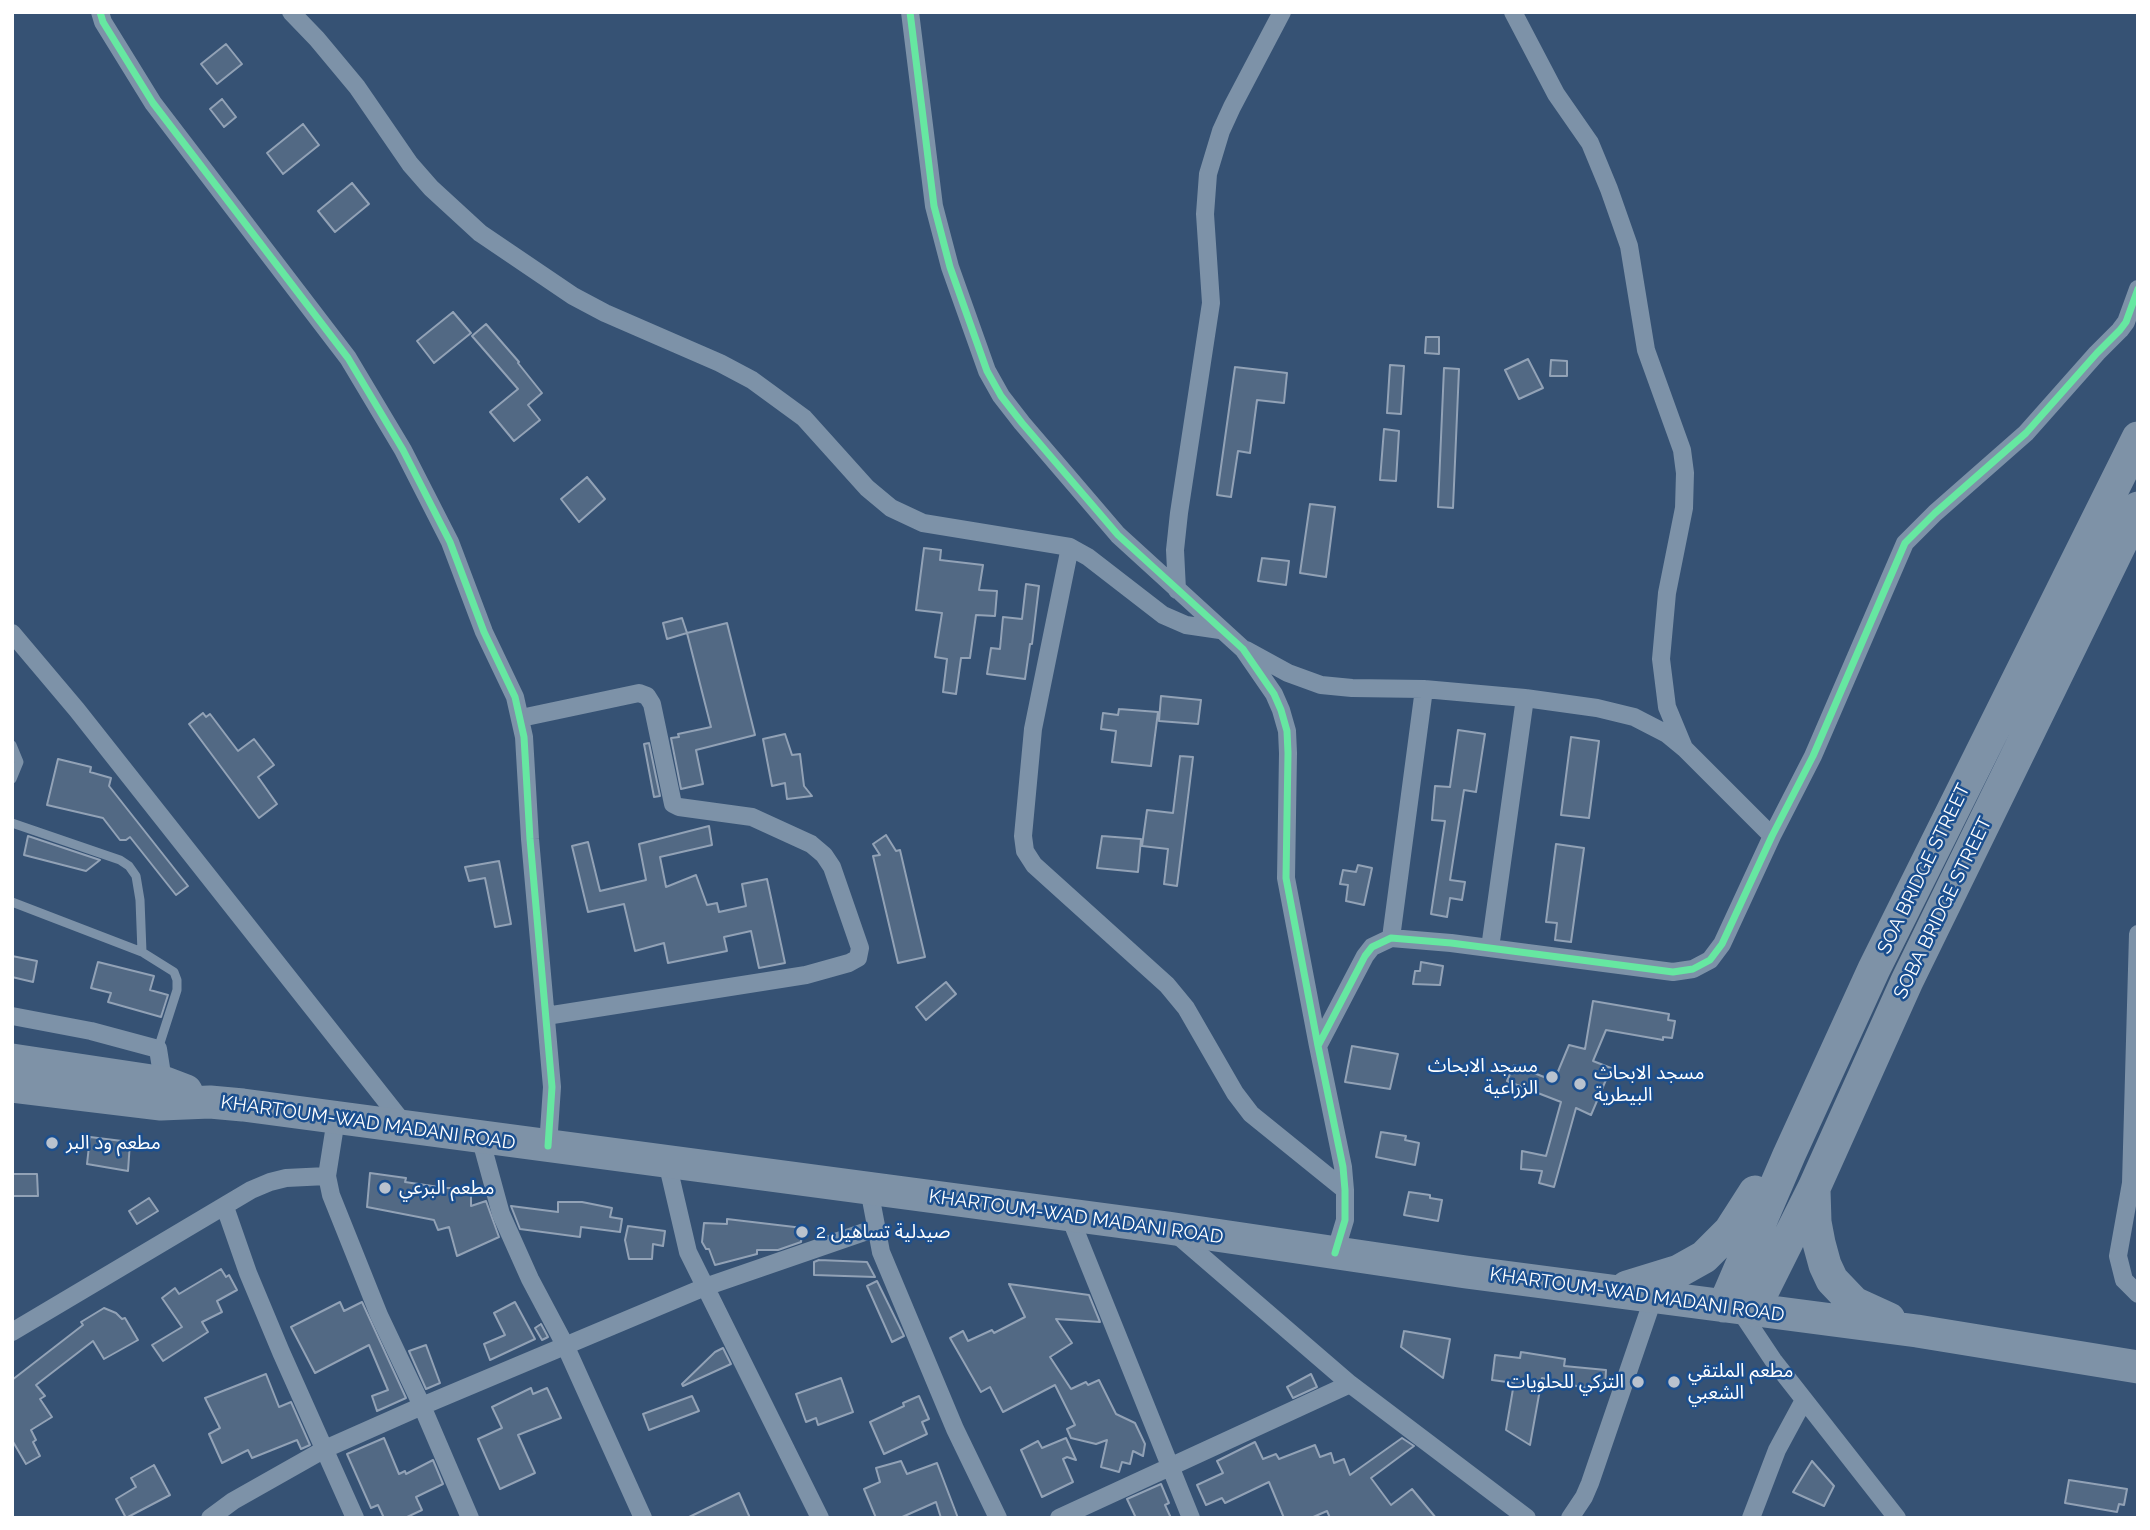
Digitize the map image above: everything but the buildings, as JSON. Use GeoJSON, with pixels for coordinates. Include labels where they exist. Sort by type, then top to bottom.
{"type":"FeatureCollection","features":[{"type":"Feature","properties":{"kind":"highway","name":"SOA BRIDGE STREET"},"geometry":{"type":"LineString","coordinates":[[1739,1308],[1768,1202],[1874,969],[2138,438]]}},
{"type":"Feature","properties":{"kind":"highway","name":"SOBA BRIDGE STREET"},"geometry":{"type":"LineString","coordinates":[[1739,1308],[1814,1188],[1906,981],[2138,508]]}},
{"type":"Feature","properties":{"kind":"highway"},"geometry":{"type":"LineString","coordinates":[[1948,820],[1978,835]]}},
{"type":"Feature","properties":{"kind":"highway"},"geometry":{"type":"LineString","coordinates":[[1919,879],[1950,892]]}},
{"type":"Feature","properties":{"kind":"highway"},"geometry":{"type":"LineString","coordinates":[[12,1060],[163,1093]]}},
{"type":"Feature","properties":{"kind":"highway"},"geometry":{"type":"LineString","coordinates":[[12,1086],[163,1093]]}},
{"type":"Feature","properties":{"kind":"highway","name":"KHARTOUM-WAD MADANI ROAD"},"geometry":{"type":"LineString","coordinates":[[163,1093],[336,1119],[1168,1228],[1335,1254],[1917,1331],[2138,1367]]}},
{"type":"Feature","properties":{"kind":"highway"},"geometry":{"type":"LineString","coordinates":[[1608,1291],[1652,1281],[1679,1271],[1692,1265],[1716,1246],[1730,1231],[1752,1197],[1784,1135],[1815,1100]]}},
{"type":"Feature","properties":{"kind":"highway"},"geometry":{"type":"LineString","coordinates":[[1814,1188],[1819,1243],[1832,1280],[1854,1303],[1917,1331]]}},
{"type":"Feature","properties":{"kind":"street"},"geometry":{"type":"LineString","coordinates":[[100,12],[103,22],[153,103],[348,358],[403,450],[450,542],[484,632],[515,698],[522,718],[552,1087],[548,1146]]}},
{"type":"Feature","properties":{"kind":"street"},"geometry":{"type":"LineString","coordinates":[[291,12],[357,87],[410,164],[431,188],[481,233],[573,296],[752,380],[804,418],[867,488],[891,509],[923,523],[1070,547],[1163,615],[1186,625],[1220,630]]}},
{"type":"Feature","properties":{"kind":"street"},"geometry":{"type":"LineString","coordinates":[[910,12],[934,205],[950,267],[988,371],[1001,396],[1118,536],[1243,649],[1288,673],[1321,685],[1424,689],[1525,698],[1597,708],[1634,717],[1667,734],[1684,748],[1772,836]]}},
{"type":"Feature","properties":{"kind":"street"},"geometry":{"type":"LineString","coordinates":[[1177,590],[1175,550],[1179,513],[1211,303],[1205,214],[1208,174],[1231,107],[1282,12]]}},
{"type":"Feature","properties":{"kind":"street"},"geometry":{"type":"LineString","coordinates":[[1513,12],[1551,85],[1590,143],[1609,189],[1629,246],[1646,350],[1682,450],[1685,473],[1684,508],[1667,593],[1661,659],[1667,707],[1684,748]]}},
{"type":"Feature","properties":{"kind":"street"},"geometry":{"type":"LineString","coordinates":[[1318,1046],[1365,956],[1372,947],[1391,939],[1490,948],[1673,972],[1693,969],[1710,960],[1723,944],[1772,836],[1813,756],[1905,543],[1919,527],[2026,433],[2120,330],[2126,322],[2138,289]]}},
{"type":"Feature","properties":{"kind":"street"},"geometry":{"type":"LineString","coordinates":[[1070,547],[1032,729],[1023,836],[1025,851],[1034,865],[1167,985],[1186,1008],[1235,1093],[1251,1114],[1345,1190]]}},
{"type":"Feature","properties":{"kind":"street"},"geometry":{"type":"LineString","coordinates":[[12,633],[77,710],[408,1127]]}},
{"type":"Feature","properties":{"kind":"street"},"geometry":{"type":"LineString","coordinates":[[1243,649],[1274,694],[1287,731],[1286,878],[1343,1167],[1345,1220],[1335,1254]]}},
{"type":"Feature","properties":{"kind":"street"},"geometry":{"type":"LineString","coordinates":[[1391,939],[1424,689]]}},
{"type":"Feature","properties":{"kind":"street"},"geometry":{"type":"LineString","coordinates":[[522,718],[639,693],[647,696],[652,704],[673,804],[752,817],[811,844],[824,855],[832,867],[860,948],[858,958],[849,963],[806,975],[546,1017]]}},
{"type":"Feature","properties":{"kind":"street"},"geometry":{"type":"LineString","coordinates":[[1490,948],[1525,698]]}},
{"type":"Feature","properties":{"kind":"street"},"geometry":{"type":"LineString","coordinates":[[2138,934],[2131,1183],[2118,1256],[2124,1280],[2138,1294]]}},
{"type":"Feature","properties":{"kind":"street"},"geometry":{"type":"LineString","coordinates":[[12,1016],[92,1031],[159,1049],[163,1093]]}},
{"type":"Feature","properties":{"kind":"street"},"geometry":{"type":"LineString","coordinates":[[336,1119],[327,1176],[331,1195],[379,1315],[470,1518]]}},
{"type":"Feature","properties":{"kind":"street"},"geometry":{"type":"LineString","coordinates":[[480,1138],[501,1214],[530,1279],[565,1345],[643,1518]]}},
{"type":"Feature","properties":{"kind":"street"},"geometry":{"type":"LineString","coordinates":[[667,1162],[688,1252],[820,1518]]}},
{"type":"Feature","properties":{"kind":"street"},"geometry":{"type":"LineString","coordinates":[[12,1332],[251,1190],[286,1178],[327,1176]]}},
{"type":"Feature","properties":{"kind":"street"},"geometry":{"type":"LineString","coordinates":[[869,1189],[881,1252],[906,1317],[998,1518]]}},
{"type":"Feature","properties":{"kind":"street"},"geometry":{"type":"LineString","coordinates":[[225,1207],[248,1273],[355,1518]]}},
{"type":"Feature","properties":{"kind":"street"},"geometry":{"type":"LineString","coordinates":[[1069,1215],[1191,1518]]}},
{"type":"Feature","properties":{"kind":"street"},"geometry":{"type":"LineString","coordinates":[[210,1518],[325,1449],[422,1406],[705,1287],[876,1228]]}},
{"type":"Feature","properties":{"kind":"street"},"geometry":{"type":"LineString","coordinates":[[1168,1228],[1350,1384],[1527,1518]]}},
{"type":"Feature","properties":{"kind":"street"},"geometry":{"type":"LineString","coordinates":[[1570,1518],[1590,1483],[1654,1296]]}},
{"type":"Feature","properties":{"kind":"street"},"geometry":{"type":"LineString","coordinates":[[1739,1308],[1773,1360],[1897,1518]]}},
{"type":"Feature","properties":{"kind":"street"},"geometry":{"type":"LineString","coordinates":[[1059,1518],[1350,1384]]}},
{"type":"Feature","properties":{"kind":"street"},"geometry":{"type":"LineString","coordinates":[[1751,1518],[1777,1450],[1804,1400]]}},
{"type":"Feature","properties":{"kind":"lane"},"geometry":{"type":"LineString","coordinates":[[12,745],[19,762],[12,779]]}},
{"type":"Feature","properties":{"kind":"lane"},"geometry":{"type":"LineString","coordinates":[[12,823],[120,859],[129,866],[135,876],[140,900],[142,952]]}},
{"type":"Feature","properties":{"kind":"lane"},"geometry":{"type":"LineString","coordinates":[[12,902],[142,952],[174,972],[177,990],[159,1049]]}},
{"type":"Feature","properties":{"kind":"cycle path"},"geometry":{"type":"LineString","coordinates":[[100,12],[103,22],[153,103],[348,358],[403,450],[450,542],[484,632],[515,697],[524,737],[530,839],[552,1087],[548,1146]]}},
{"type":"Feature","properties":{"kind":"cycle path"},"geometry":{"type":"LineString","coordinates":[[910,12],[934,206],[950,267],[987,371],[1001,396],[1022,423],[1118,535],[1243,649],[1274,694],[1281,710],[1287,731],[1288,753],[1286,878],[1318,1046]]}},
{"type":"Feature","properties":{"kind":"cycle path"},"geometry":{"type":"LineString","coordinates":[[1335,1253],[1345,1220],[1345,1190],[1343,1167],[1318,1046],[1372,947],[1391,938],[1451,943],[1673,972],[1693,969],[1710,960],[1722,944],[1813,756],[1905,543],[2026,433],[2120,330],[2126,322],[2138,289]]}},
{"type":"Feature","properties":{"kind":"place","name":"مسجد الابحاث الزراعية"},"geometry":{"type":"Point","coordinates":[1552,1077]}},
{"type":"Feature","properties":{"kind":"place","name":"مسجد الابحاث البيطرية"},"geometry":{"type":"Point","coordinates":[1580,1084]}},
{"type":"Feature","properties":{"kind":"place","name":"مطعم ود البر"},"geometry":{"type":"Point","coordinates":[52,1143]}},
{"type":"Feature","properties":{"kind":"place","name":"مطعم البرعي"},"geometry":{"type":"Point","coordinates":[385,1188]}},
{"type":"Feature","properties":{"kind":"place","name":"صيدلية تساهيل 2"},"geometry":{"type":"Point","coordinates":[802,1232]}},
{"type":"Feature","properties":{"kind":"place","name":"التركي للحلويات"},"geometry":{"type":"Point","coordinates":[1638,1382]}},
{"type":"Feature","properties":{"kind":"place","name":"مطعم الملتقي الشعبي"},"geometry":{"type":"Point","coordinates":[1674,1382]}}]}
